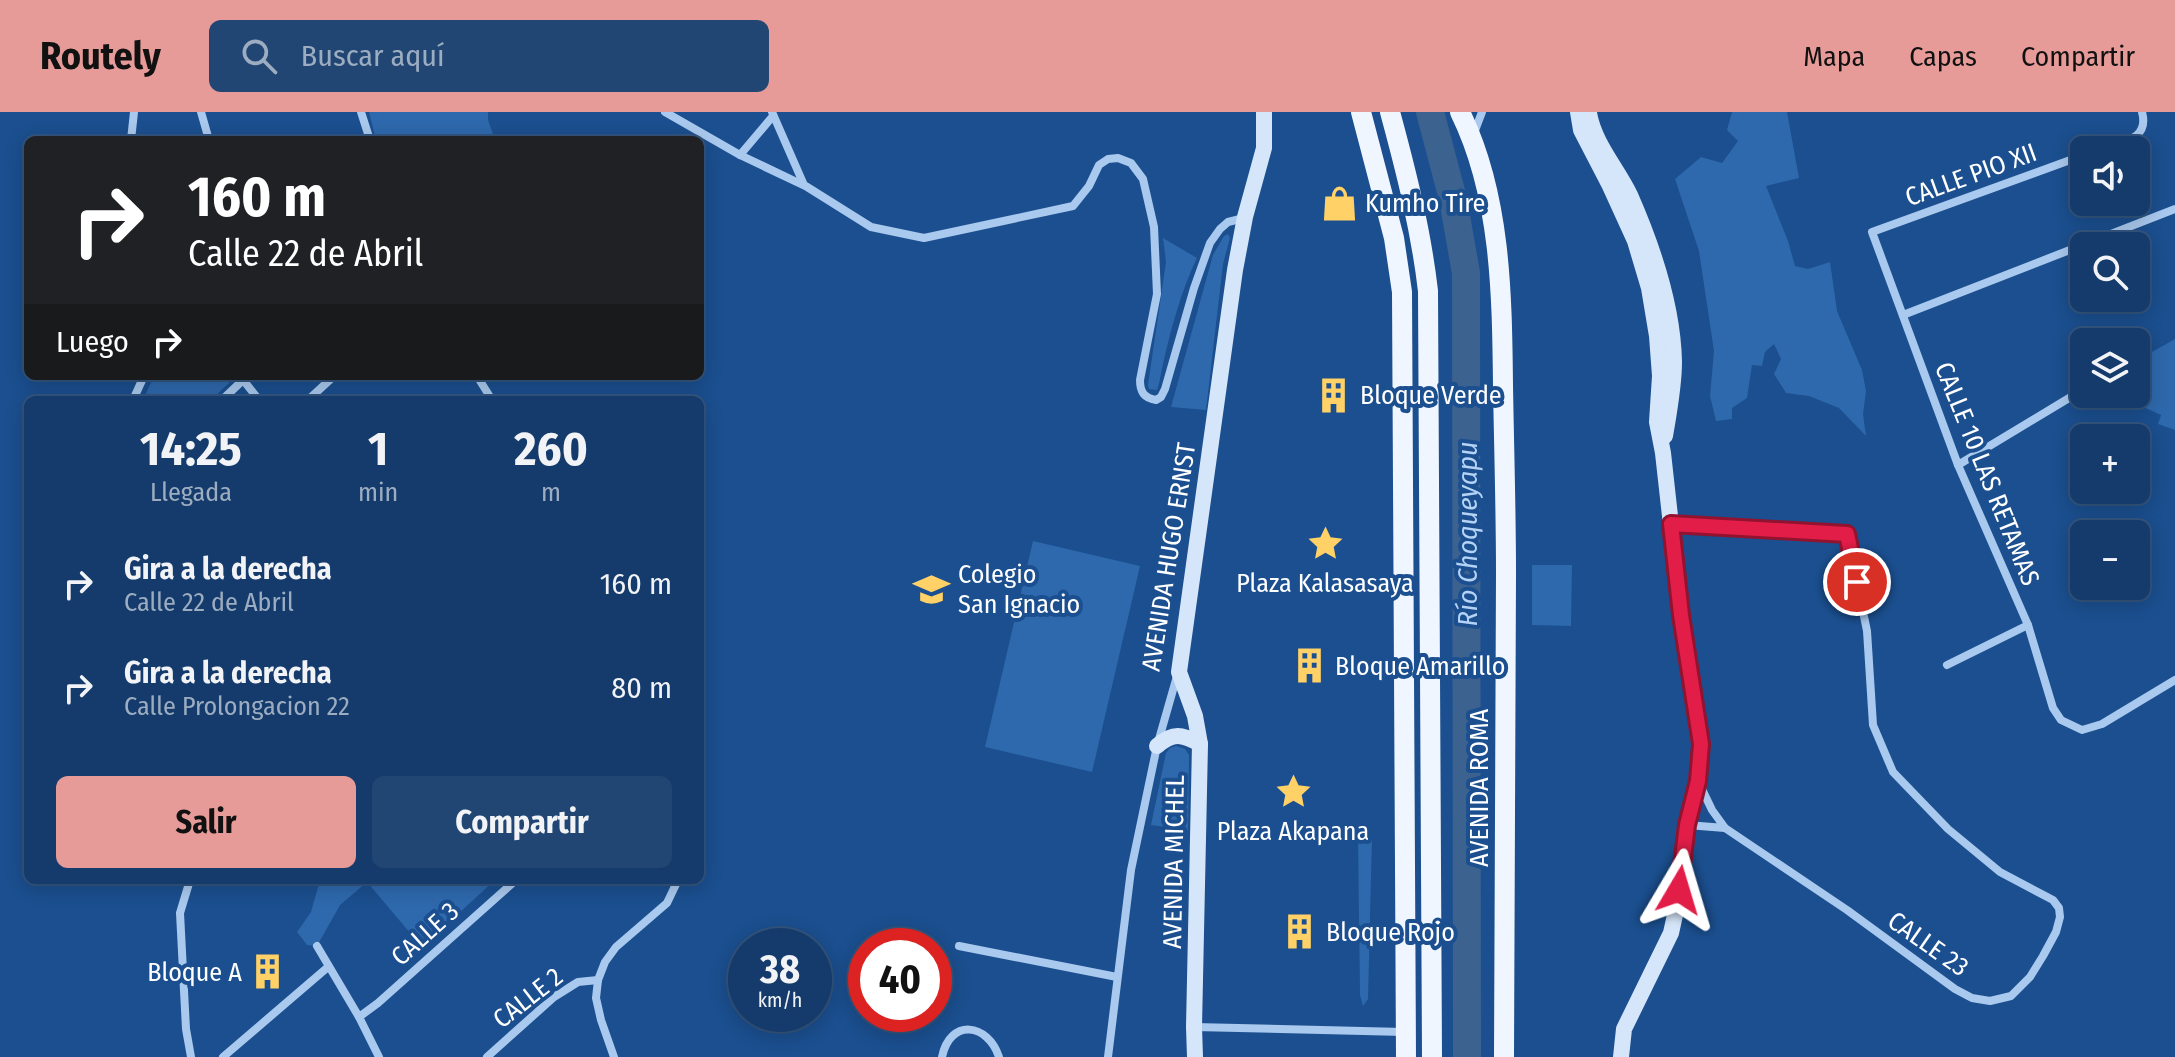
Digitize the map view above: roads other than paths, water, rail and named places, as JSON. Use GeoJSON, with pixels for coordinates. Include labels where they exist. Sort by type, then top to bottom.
{"type":"FeatureCollection","features":[{"type":"Feature","properties":{"kind":"main road"},"geometry":{"type":"LineString","coordinates":[[1361,112],[1394,238],[1402,292],[1406,1057]]}},
{"type":"Feature","properties":{"kind":"main road"},"geometry":{"type":"LineString","coordinates":[[1390,112],[1418,221],[1428,291],[1432,1057]]}},
{"type":"Feature","properties":{"kind":"main road","name":"AVENIDA ROMA"},"geometry":{"type":"LineString","coordinates":[[1460,112],[1472,137],[1486,190],[1497,251],[1503,327],[1506,502],[1504,1057]]}},
{"type":"Feature","properties":{"kind":"main road","name":"AVENIDA ROMA"},"geometry":{"type":"LineString","coordinates":[[1471,112],[1472,137]]}},
{"type":"Feature","properties":{"kind":"street"},"geometry":{"type":"LineString","coordinates":[[131,136],[134,112]]}},
{"type":"Feature","properties":{"kind":"street"},"geometry":{"type":"LineString","coordinates":[[201,112],[208,136]]}},
{"type":"Feature","properties":{"kind":"street"},"geometry":{"type":"LineString","coordinates":[[361,112],[369,136]]}},
{"type":"Feature","properties":{"kind":"street"},"geometry":{"type":"LineString","coordinates":[[665,112],[740,155],[804,185],[871,227],[924,238],[1073,206],[1089,186],[1099,165],[1108,159],[1118,158],[1131,163],[1143,179],[1154,227],[1157,294],[1140,380],[1142,393],[1148,399],[1156,400],[1165,389],[1210,243],[1228,222],[1245,217]]}},
{"type":"Feature","properties":{"kind":"street","name":"AVENIDA HUGO ERNST"},"geometry":{"type":"LineString","coordinates":[[1108,1057],[1131,870],[1157,746],[1179,672],[1235,270],[1245,217],[1264,148],[1264,112]]}},
{"type":"Feature","properties":{"kind":"street"},"geometry":{"type":"LineString","coordinates":[[1472,137],[1482,112]]}},
{"type":"Feature","properties":{"kind":"street"},"geometry":{"type":"LineString","coordinates":[[1578,112],[1581,130],[1635,241],[1649,288],[1660,376],[1657,422],[1701,744],[1698,781],[1687,825],[1671,933],[1624,1029],[1621,1057]]}},
{"type":"Feature","properties":{"kind":"street"},"geometry":{"type":"LineString","coordinates":[[1589,112],[1591,125],[1629,192],[1640,219],[1658,270],[1669,320],[1674,363],[1663,453]]}},
{"type":"Feature","properties":{"kind":"street"},"geometry":{"type":"LineString","coordinates":[[2137,136],[2143,130],[2142,112]]}},
{"type":"Feature","properties":{"kind":"street"},"geometry":{"type":"LineString","coordinates":[[740,155],[772,114],[804,185]]}},
{"type":"Feature","properties":{"kind":"street","name":"CALLE PIO XII"},"geometry":{"type":"LineString","coordinates":[[1872,232],[2070,160]]}},
{"type":"Feature","properties":{"kind":"street"},"geometry":{"type":"LineString","coordinates":[[1903,315],[2175,209]]}},
{"type":"Feature","properties":{"kind":"street","name":"CALLE 10 LAS RETAMAS"},"geometry":{"type":"LineString","coordinates":[[1872,232],[1958,465],[2028,625],[2053,708],[2061,720],[2082,730],[2102,724],[2175,680]]}},
{"type":"Feature","properties":{"kind":"street"},"geometry":{"type":"LineString","coordinates":[[226,396],[240,380]]}},
{"type":"Feature","properties":{"kind":"street"},"geometry":{"type":"LineString","coordinates":[[244,380],[256,396]]}},
{"type":"Feature","properties":{"kind":"street"},"geometry":{"type":"LineString","coordinates":[[312,396],[330,380]]}},
{"type":"Feature","properties":{"kind":"street"},"geometry":{"type":"LineString","coordinates":[[1958,465],[2070,397]]}},
{"type":"Feature","properties":{"kind":"street","name":"CALLE 23"},"geometry":{"type":"LineString","coordinates":[[1671,524],[1847,534],[1867,631],[1873,725],[1893,772],[1948,829],[2000,872],[2053,900],[2059,908],[2060,917],[2056,932],[2030,977],[2011,996],[1990,1001],[1972,998],[1725,828],[1698,781]]}},
{"type":"Feature","properties":{"kind":"street"},"geometry":{"type":"LineString","coordinates":[[1947,665],[2028,625]]}},
{"type":"Feature","properties":{"kind":"street","name":"AVENIDA MICHEL"},"geometry":{"type":"LineString","coordinates":[[1179,672],[1195,716],[1200,744],[1195,1057]]}},
{"type":"Feature","properties":{"kind":"street"},"geometry":{"type":"LineString","coordinates":[[1157,746],[1166,738],[1176,736],[1188,737],[1200,744]]}},
{"type":"Feature","properties":{"kind":"street","name":"CALLE 23"},"geometry":{"type":"LineString","coordinates":[[1687,825],[1725,828]]}},
{"type":"Feature","properties":{"kind":"street"},"geometry":{"type":"LineString","coordinates":[[189,884],[180,913],[186,1029],[191,1057]]}},
{"type":"Feature","properties":{"kind":"street","name":"CALLE 3"},"geometry":{"type":"LineString","coordinates":[[359,1017],[512,884]]}},
{"type":"Feature","properties":{"kind":"street"},"geometry":{"type":"LineString","coordinates":[[614,1057],[596,998],[598,980],[605,962],[616,947],[667,903],[676,884]]}},
{"type":"Feature","properties":{"kind":"street"},"geometry":{"type":"LineString","coordinates":[[317,946],[379,1057]]}},
{"type":"Feature","properties":{"kind":"street"},"geometry":{"type":"LineString","coordinates":[[959,946],[1117,977]]}},
{"type":"Feature","properties":{"kind":"street"},"geometry":{"type":"LineString","coordinates":[[223,1057],[328,967]]}},
{"type":"Feature","properties":{"kind":"street","name":"CALLE 2"},"geometry":{"type":"LineString","coordinates":[[487,1057],[554,997],[578,982],[598,980]]}},
{"type":"Feature","properties":{"kind":"street"},"geometry":{"type":"LineString","coordinates":[[1194,1027],[1405,1032]]}},
{"type":"Feature","properties":{"kind":"street"},"geometry":{"type":"LineString","coordinates":[[942,1057],[944,1047],[953,1034],[969,1030],[984,1034],[991,1040],[999,1057]]}},
{"type":"Feature","properties":{"kind":"waterway","name":"Río Choqueyapu"},"geometry":{"type":"LineString","coordinates":[[1430,112],[1453,199],[1466,273],[1467,1057]]}},
{"type":"Feature","properties":{"kind":"place","name":"Kumho Tire"},"geometry":{"type":"Point","coordinates":[1339,203]}},
{"type":"Feature","properties":{"kind":"place","name":"Bloque Verde"},"geometry":{"type":"Point","coordinates":[1334,395]}},
{"type":"Feature","properties":{"kind":"place","name":"Plaza Kalasasaya"},"geometry":{"type":"Point","coordinates":[1325,544]}},
{"type":"Feature","properties":{"kind":"place","name":"Colegio San Ignacio"},"geometry":{"type":"Point","coordinates":[932,589]}},
{"type":"Feature","properties":{"kind":"place","name":"Bloque Amarillo"},"geometry":{"type":"Point","coordinates":[1309,666]}},
{"type":"Feature","properties":{"kind":"place","name":"Plaza Akapana"},"geometry":{"type":"Point","coordinates":[1293,792]}},
{"type":"Feature","properties":{"kind":"place","name":"Bloque Rojo"},"geometry":{"type":"Point","coordinates":[1300,932]}},
{"type":"Feature","properties":{"kind":"place","name":"Bloque A"},"geometry":{"type":"Point","coordinates":[268,972]}}]}
